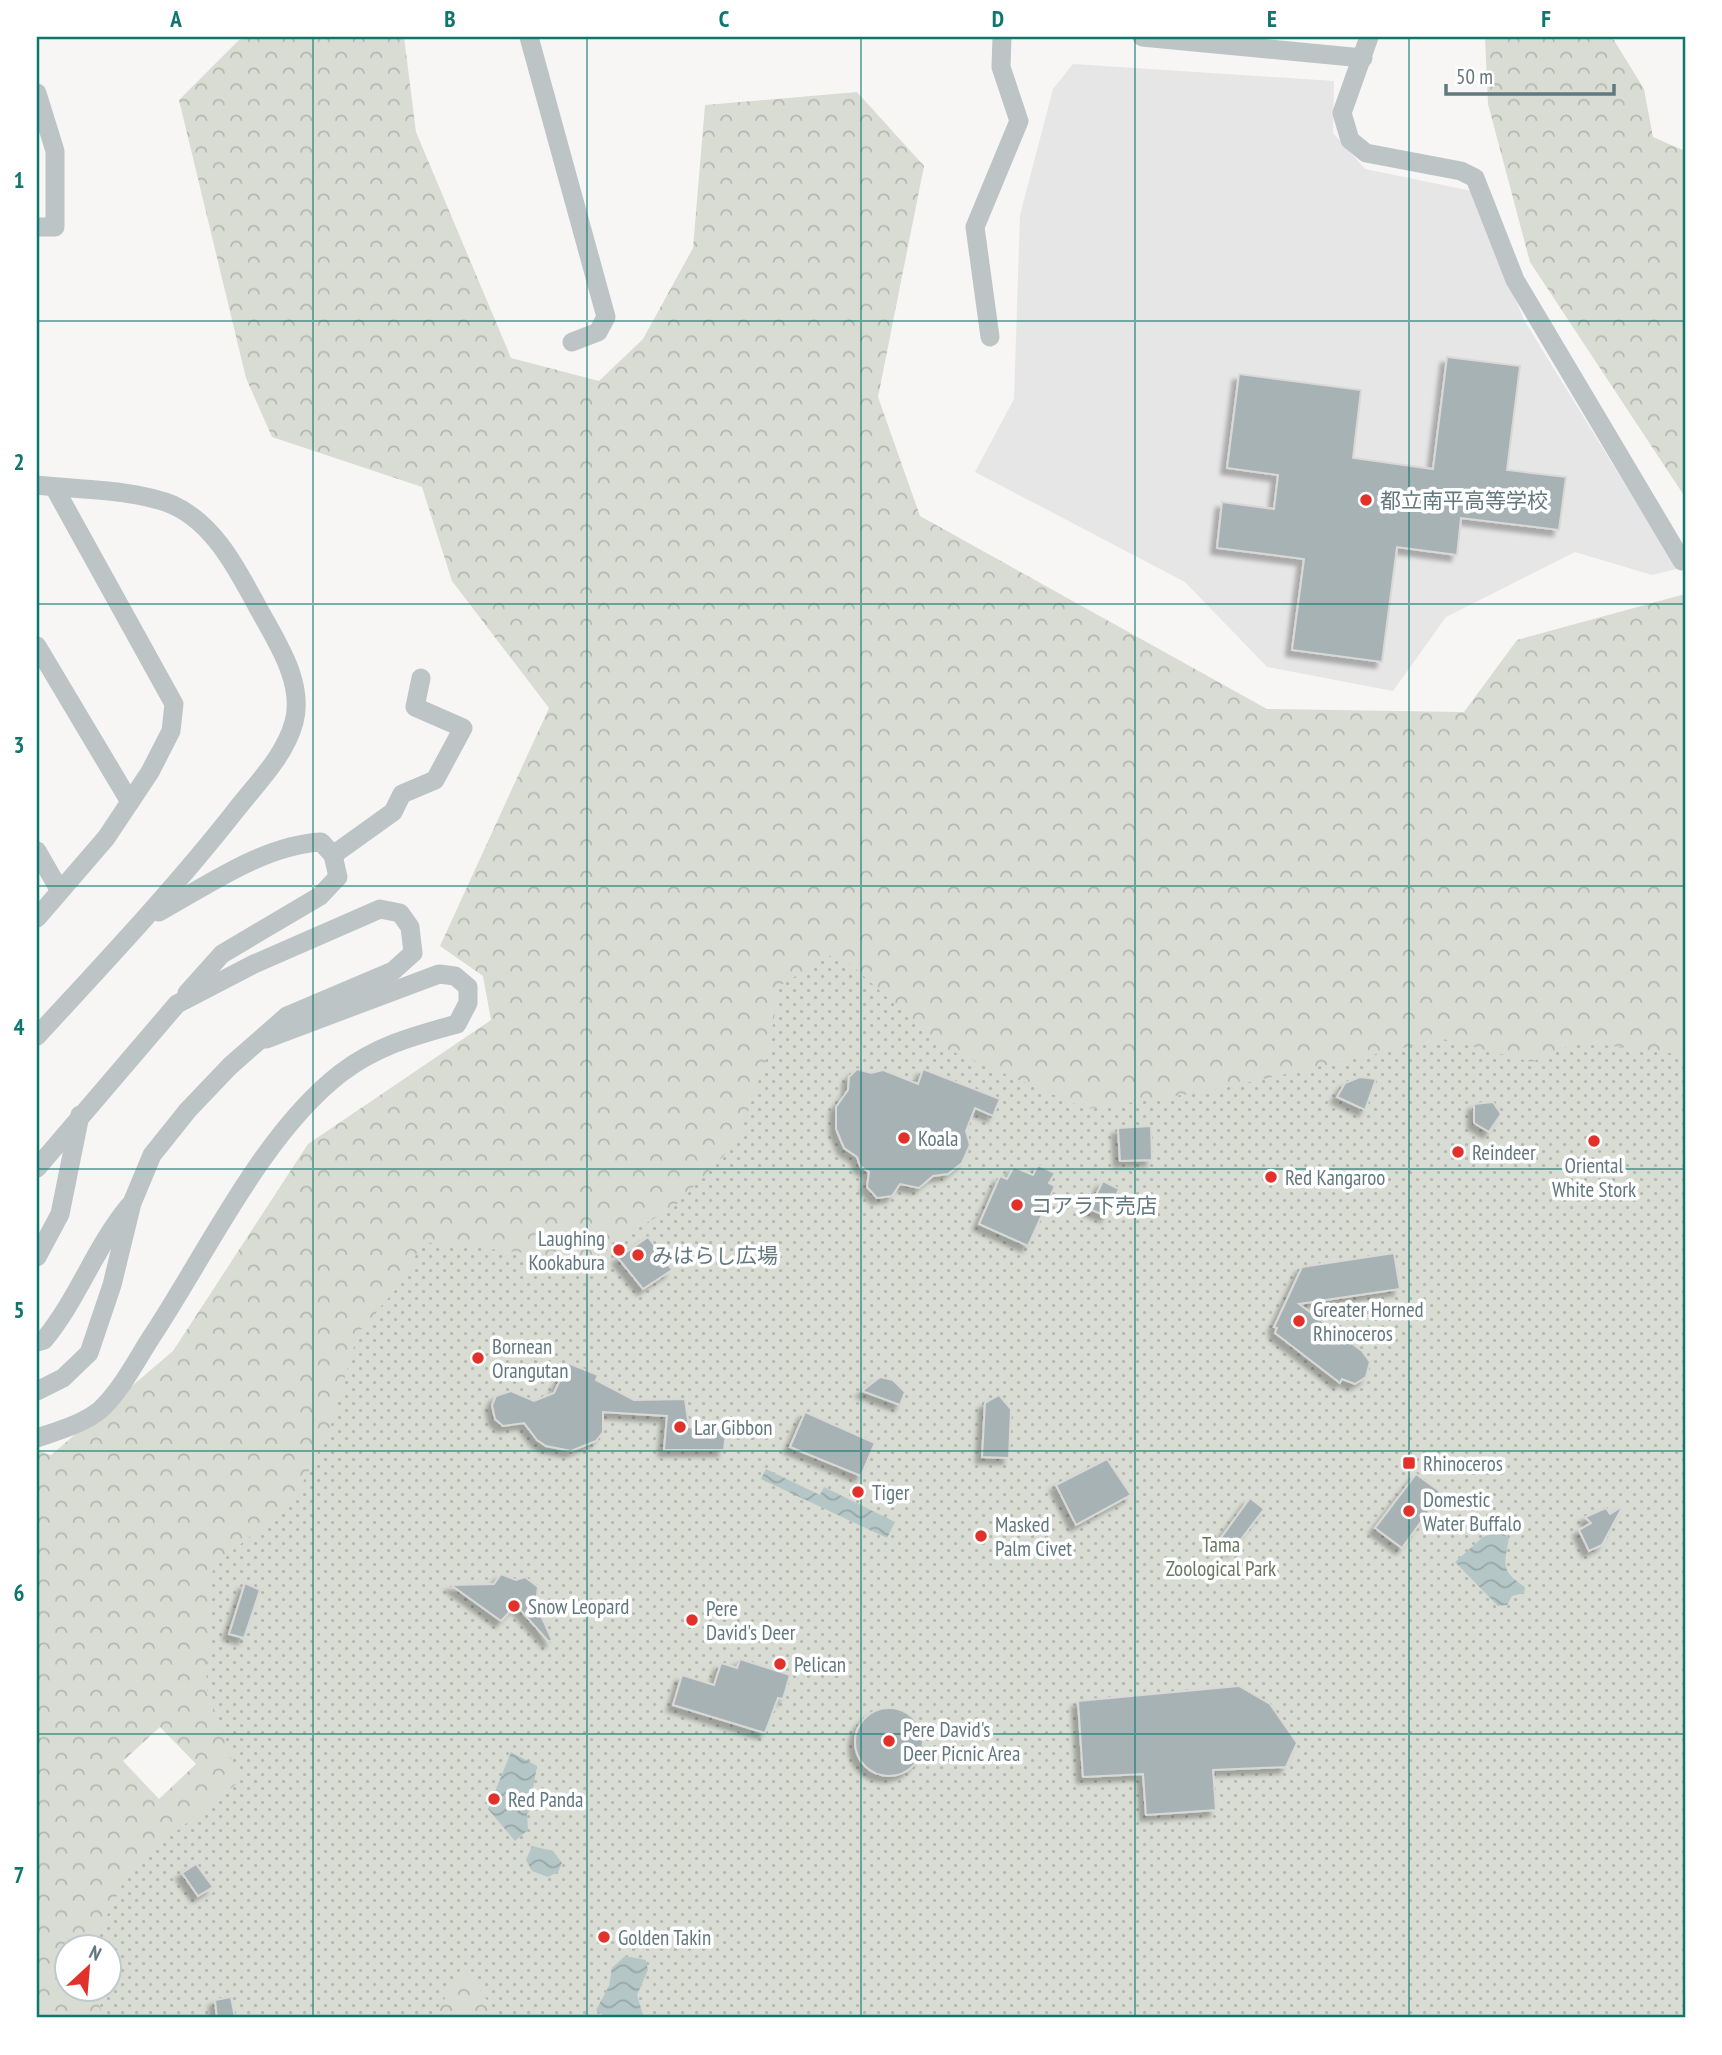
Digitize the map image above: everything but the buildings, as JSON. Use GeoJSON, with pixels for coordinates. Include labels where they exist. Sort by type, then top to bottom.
{"type":"FeatureCollection","features":[{"type":"Feature","properties":{"kind":"street"},"geometry":{"type":"LineString","coordinates":[[529,37],[606,317],[598,332],[572,342]]}},
{"type":"Feature","properties":{"kind":"street"},"geometry":{"type":"LineString","coordinates":[[990,337],[975,227],[1019,121],[1001,67],[1002,37]]}},
{"type":"Feature","properties":{"kind":"street"},"geometry":{"type":"LineString","coordinates":[[1142,37],[1363,58]]}},
{"type":"Feature","properties":{"kind":"street"},"geometry":{"type":"LineString","coordinates":[[1369,37],[1342,113],[1350,140],[1366,153],[1461,171],[1475,178],[1515,280],[1682,561]]}},
{"type":"Feature","properties":{"kind":"street"},"geometry":{"type":"LineString","coordinates":[[37,93],[55,151],[55,228],[37,227]]}},
{"type":"Feature","properties":{"kind":"street"},"geometry":{"type":"LineString","coordinates":[[37,918],[106,838],[150,772],[171,731],[174,704],[46,486]]}},
{"type":"Feature","properties":{"kind":"street"},"geometry":{"type":"LineString","coordinates":[[37,1035],[184,876],[281,753],[294,721],[295,692],[287,663],[235,565],[208,530],[173,505],[135,496],[46,486]]}},
{"type":"Feature","properties":{"kind":"street"},"geometry":{"type":"LineString","coordinates":[[37,646],[130,802]]}},
{"type":"Feature","properties":{"kind":"street"},"geometry":{"type":"LineString","coordinates":[[333,855],[393,812],[402,794],[435,780],[463,728],[415,707],[421,678]]}},
{"type":"Feature","properties":{"kind":"street"},"geometry":{"type":"LineString","coordinates":[[37,1168],[80,1114],[222,954],[320,896],[338,877],[333,855],[321,842],[302,843],[245,865],[143,921]]}},
{"type":"Feature","properties":{"kind":"street"},"geometry":{"type":"LineString","coordinates":[[37,851],[60,891]]}},
{"type":"Feature","properties":{"kind":"street"},"geometry":{"type":"LineString","coordinates":[[37,1391],[63,1378],[89,1353],[112,1285],[132,1203],[159,1146],[188,1110],[287,1016],[393,971],[412,953],[410,927],[400,913],[380,909],[335,927],[177,1004]]}},
{"type":"Feature","properties":{"kind":"street"},"geometry":{"type":"LineString","coordinates":[[37,1438],[100,1410],[178,1297],[242,1190],[285,1130],[315,1097],[341,1073],[389,1043],[457,1024],[468,1003],[468,987],[454,976],[439,974],[259,1041]]}},
{"type":"Feature","properties":{"kind":"street"},"geometry":{"type":"LineString","coordinates":[[37,1257],[60,1214],[80,1114]]}},
{"type":"Feature","properties":{"kind":"street"},"geometry":{"type":"LineString","coordinates":[[37,1342],[44,1340],[64,1316],[111,1228],[132,1203]]}},
{"type":"Feature","properties":{"kind":"shaded area"},"geometry":{"type":"Polygon","coordinates":[[[1073,64],[1334,81],[1333,133],[1365,169],[1472,191],[1524,320],[1677,569],[1652,575],[1575,552],[1446,617],[1393,691],[1267,667],[1185,582],[975,472],[1014,399],[1020,215],[1053,89],[1073,64]]]}},
{"type":"Feature","properties":{"kind":"green space"},"geometry":{"type":"Polygon","coordinates":[[[248,37],[404,37],[416,132],[511,358],[599,381],[643,339],[693,248],[705,105],[857,92],[924,166],[878,397],[920,516],[1267,709],[1464,712],[1517,640],[1685,594],[1685,1484],[977,2018],[37,2018],[37,1450],[51,1455],[173,1351],[308,1144],[491,1020],[483,976],[440,946],[549,708],[452,581],[422,487],[272,437],[246,378],[179,100],[239,40],[248,37]],[[160,1727],[123,1761],[159,1799],[196,1764],[160,1727]]]}},
{"type":"Feature","properties":{"kind":"green space"},"geometry":{"type":"Polygon","coordinates":[[[1485,37],[1612,37],[1644,89],[1653,137],[1685,151],[1685,497],[1530,262],[1488,104],[1485,37]]]}},
{"type":"Feature","properties":{"kind":"green space","name":"Tama Zoological Park"},"geometry":{"type":"Polygon","coordinates":[[[837,952],[942,1047],[1087,1109],[1209,1091],[1443,1039],[1532,1062],[1578,1042],[1685,1055],[1685,2018],[499,2018],[463,1965],[434,2018],[104,2018],[98,2002],[122,2002],[122,1932],[99,1932],[131,1867],[239,1782],[206,1686],[213,1567],[294,1500],[329,1431],[358,1333],[405,1279],[422,1242],[584,1259],[674,1207],[738,1141],[769,1050],[779,986],[837,952]]]}},
{"type":"Feature","properties":{"kind":"water"},"geometry":{"type":"Polygon","coordinates":[[[766,1469],[820,1495],[824,1487],[895,1522],[887,1538],[761,1479],[766,1469]]]}},
{"type":"Feature","properties":{"kind":"water"},"geometry":{"type":"Polygon","coordinates":[[[1498,1531],[1509,1537],[1505,1560],[1507,1571],[1525,1587],[1524,1593],[1512,1596],[1507,1605],[1498,1606],[1455,1562],[1483,1537],[1498,1531]]]}},
{"type":"Feature","properties":{"kind":"water"},"geometry":{"type":"Polygon","coordinates":[[[511,1752],[537,1766],[532,1794],[536,1803],[527,1814],[528,1830],[515,1841],[488,1809],[511,1752]]]}},
{"type":"Feature","properties":{"kind":"water"},"geometry":{"type":"Polygon","coordinates":[[[532,1846],[553,1851],[562,1863],[558,1872],[548,1877],[532,1871],[526,1860],[532,1846]]]}},
{"type":"Feature","properties":{"kind":"water"},"geometry":{"type":"Polygon","coordinates":[[[625,1956],[646,1960],[648,1970],[637,1995],[644,2018],[607,2018],[596,2010],[609,1986],[612,1968],[625,1956]]]}},
{"type":"Feature","properties":{"kind":"place","name":"都立南平高等学校"},"geometry":{"type":"Point","coordinates":[1366,500]}},
{"type":"Feature","properties":{"kind":"place","name":"Koala"},"geometry":{"type":"Point","coordinates":[904,1138]}},
{"type":"Feature","properties":{"kind":"place","name":"Oriental White Stork"},"geometry":{"type":"Point","coordinates":[1594,1141]}},
{"type":"Feature","properties":{"kind":"place","name":"Reindeer"},"geometry":{"type":"Point","coordinates":[1458,1152]}},
{"type":"Feature","properties":{"kind":"place","name":"Red Kangaroo"},"geometry":{"type":"Point","coordinates":[1271,1177]}},
{"type":"Feature","properties":{"kind":"place","name":"コアラ下売店"},"geometry":{"type":"Point","coordinates":[1017,1205]}},
{"type":"Feature","properties":{"kind":"place","name":"Laughing Kookabura"},"geometry":{"type":"Point","coordinates":[619,1250]}},
{"type":"Feature","properties":{"kind":"place","name":"みはらし広場"},"geometry":{"type":"Point","coordinates":[638,1255]}},
{"type":"Feature","properties":{"kind":"place","name":"Greater Horned Rhinoceros"},"geometry":{"type":"Point","coordinates":[1299,1321]}},
{"type":"Feature","properties":{"kind":"place","name":"Bornean Orangutan"},"geometry":{"type":"Point","coordinates":[478,1358]}},
{"type":"Feature","properties":{"kind":"place","name":"Lar Gibbon"},"geometry":{"type":"Point","coordinates":[680,1427]}},
{"type":"Feature","properties":{"kind":"place","name":"Rhinoceros"},"geometry":{"type":"Point","coordinates":[1409,1463]}},
{"type":"Feature","properties":{"kind":"place","name":"Tiger"},"geometry":{"type":"Point","coordinates":[858,1492]}},
{"type":"Feature","properties":{"kind":"place","name":"Domestic Water Buffalo"},"geometry":{"type":"Point","coordinates":[1409,1511]}},
{"type":"Feature","properties":{"kind":"place","name":"Masked Palm Civet"},"geometry":{"type":"Point","coordinates":[981,1536]}},
{"type":"Feature","properties":{"kind":"place","name":"Snow Leopard"},"geometry":{"type":"Point","coordinates":[514,1606]}},
{"type":"Feature","properties":{"kind":"place","name":"Pere David's Deer"},"geometry":{"type":"Point","coordinates":[692,1620]}},
{"type":"Feature","properties":{"kind":"place","name":"Pelican"},"geometry":{"type":"Point","coordinates":[780,1664]}},
{"type":"Feature","properties":{"kind":"place","name":"Pere David's Deer Picnic Area"},"geometry":{"type":"Point","coordinates":[889,1741]}},
{"type":"Feature","properties":{"kind":"place","name":"Red Panda"},"geometry":{"type":"Point","coordinates":[494,1799]}},
{"type":"Feature","properties":{"kind":"place","name":"Golden Takin"},"geometry":{"type":"Point","coordinates":[604,1937]}}]}
